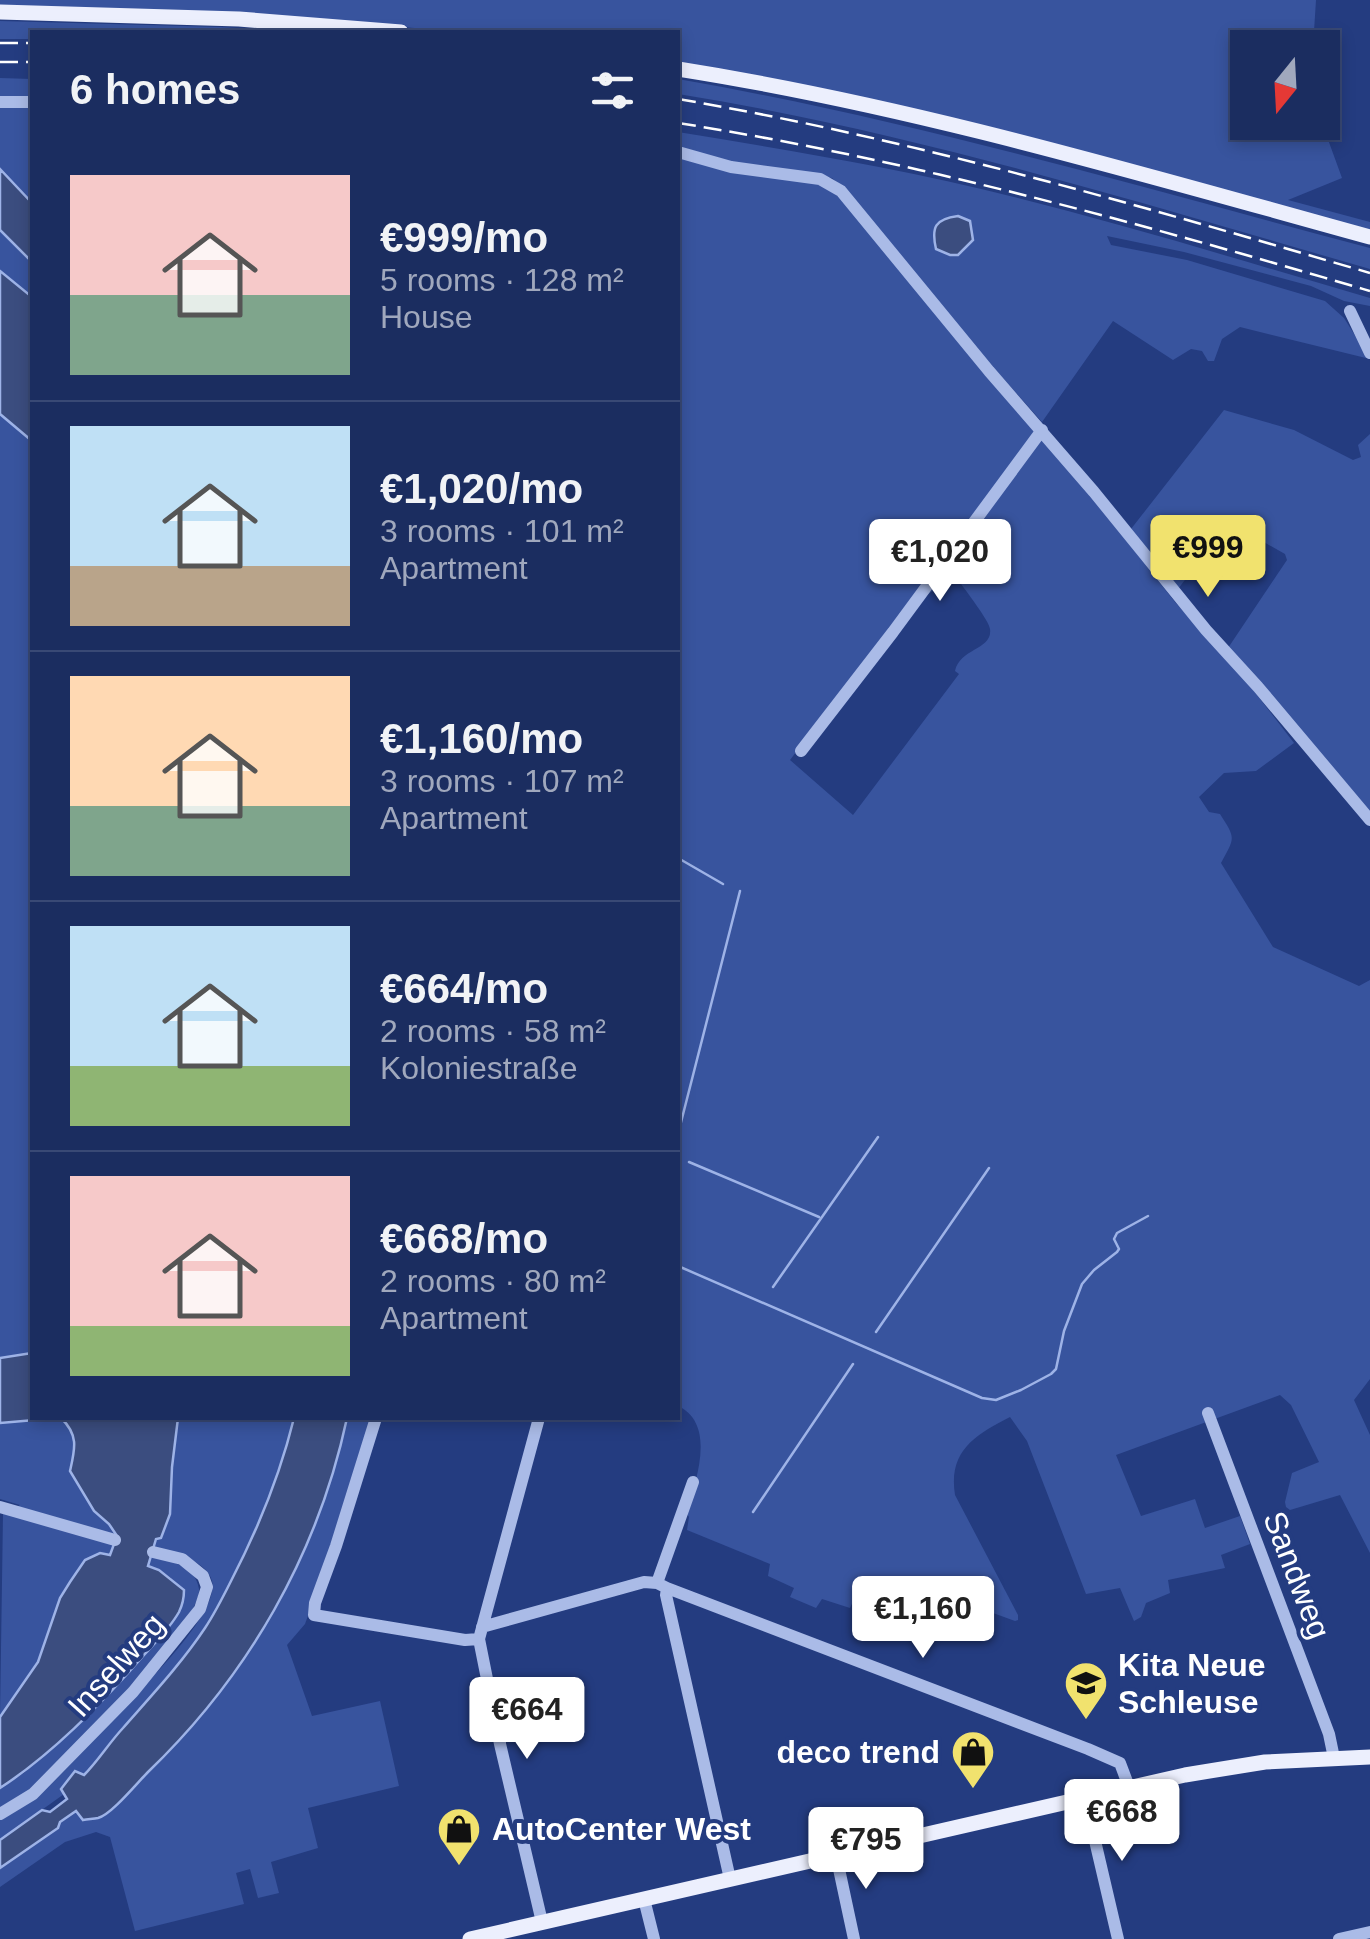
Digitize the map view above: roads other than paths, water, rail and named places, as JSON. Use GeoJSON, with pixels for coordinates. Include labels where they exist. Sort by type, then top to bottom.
{"type":"FeatureCollection","features":[{"type":"Feature","properties":{"kind":"main road"},"geometry":{"type":"LineString","coordinates":[[0,12],[239,19],[377,30]]}},
{"type":"Feature","properties":{"kind":"main road"},"geometry":{"type":"LineString","coordinates":[[680,69],[840,99],[1002,136],[1370,237]]}},
{"type":"Feature","properties":{"kind":"main road"},"geometry":{"type":"LineString","coordinates":[[470,1939],[1130,1787],[1237,1766],[1370,1757]]}},
{"type":"Feature","properties":{"kind":"street"},"geometry":{"type":"LineString","coordinates":[[0,102],[30,102]]}},
{"type":"Feature","properties":{"kind":"street"},"geometry":{"type":"LineString","coordinates":[[680,153],[731,167],[820,178],[841,191],[1206,630],[1370,820]]}},
{"type":"Feature","properties":{"kind":"street"},"geometry":{"type":"LineString","coordinates":[[1350,311],[1370,354]]}},
{"type":"Feature","properties":{"kind":"street"},"geometry":{"type":"LineString","coordinates":[[802,751],[1042,430]]}},
{"type":"Feature","properties":{"kind":"street","name":"Sandweg"},"geometry":{"type":"LineString","coordinates":[[1208,1413],[1329,1734],[1334,1758]]}},
{"type":"Feature","properties":{"kind":"street"},"geometry":{"type":"LineString","coordinates":[[375,1420],[314,1616],[464,1640],[644,1582],[1088,1749],[1120,1763],[1130,1787]]}},
{"type":"Feature","properties":{"kind":"street"},"geometry":{"type":"LineString","coordinates":[[539,1420],[480,1633],[500,1744],[542,1922]]}},
{"type":"Feature","properties":{"kind":"street"},"geometry":{"type":"LineString","coordinates":[[693,1482],[662,1586],[730,1879]]}},
{"type":"Feature","properties":{"kind":"street"},"geometry":{"type":"LineString","coordinates":[[0,1507],[115,1540]]}},
{"type":"Feature","properties":{"kind":"street","name":"Inselweg"},"geometry":{"type":"LineString","coordinates":[[0,1814],[33,1794],[134,1692],[200,1610],[207,1586],[203,1576],[182,1559],[154,1552]]}},
{"type":"Feature","properties":{"kind":"street"},"geometry":{"type":"LineString","coordinates":[[1085,1798],[1118,1939]]}},
{"type":"Feature","properties":{"kind":"street"},"geometry":{"type":"LineString","coordinates":[[836,1855],[854,1939]]}},
{"type":"Feature","properties":{"kind":"street"},"geometry":{"type":"LineString","coordinates":[[644,1898],[654,1939]]}},
{"type":"Feature","properties":{"kind":"street"},"geometry":{"type":"LineString","coordinates":[[1339,1939],[1370,1932]]}},
{"type":"Feature","properties":{"kind":"waterway"},"geometry":{"type":"LineString","coordinates":[[680,859],[723,884]]}},
{"type":"Feature","properties":{"kind":"waterway"},"geometry":{"type":"LineString","coordinates":[[680,1126],[740,891]]}},
{"type":"Feature","properties":{"kind":"waterway"},"geometry":{"type":"LineString","coordinates":[[773,1287],[878,1137]]}},
{"type":"Feature","properties":{"kind":"waterway"},"geometry":{"type":"LineString","coordinates":[[689,1162],[819,1217]]}},
{"type":"Feature","properties":{"kind":"waterway"},"geometry":{"type":"LineString","coordinates":[[876,1332],[989,1168]]}},
{"type":"Feature","properties":{"kind":"waterway"},"geometry":{"type":"LineString","coordinates":[[680,1267],[982,1398],[996,1400],[1056,1369],[1064,1331],[1082,1284],[1117,1252],[1117,1233],[1148,1216]]}},
{"type":"Feature","properties":{"kind":"waterway"},"geometry":{"type":"LineString","coordinates":[[753,1512],[853,1364]]}},
{"type":"Feature","properties":{"kind":"railway"},"geometry":{"type":"LineString","coordinates":[[0,43],[30,43]]}},
{"type":"Feature","properties":{"kind":"railway"},"geometry":{"type":"LineString","coordinates":[[0,62],[30,62]]}},
{"type":"Feature","properties":{"kind":"railway"},"geometry":{"type":"LineString","coordinates":[[680,99],[940,154],[1370,273]]}},
{"type":"Feature","properties":{"kind":"railway"},"geometry":{"type":"LineString","coordinates":[[680,123],[853,155],[1027,196],[1370,291]]}},
{"type":"Feature","properties":{"kind":"place","name":"Kita Neue Schleuse"},"geometry":{"type":"Point","coordinates":[1086,1721]}},
{"type":"Feature","properties":{"kind":"place","name":"deco trend"},"geometry":{"type":"Point","coordinates":[973,1790]}},
{"type":"Feature","properties":{"kind":"place","name":"AutoCenter West"},"geometry":{"type":"Point","coordinates":[459,1867]}}]}
